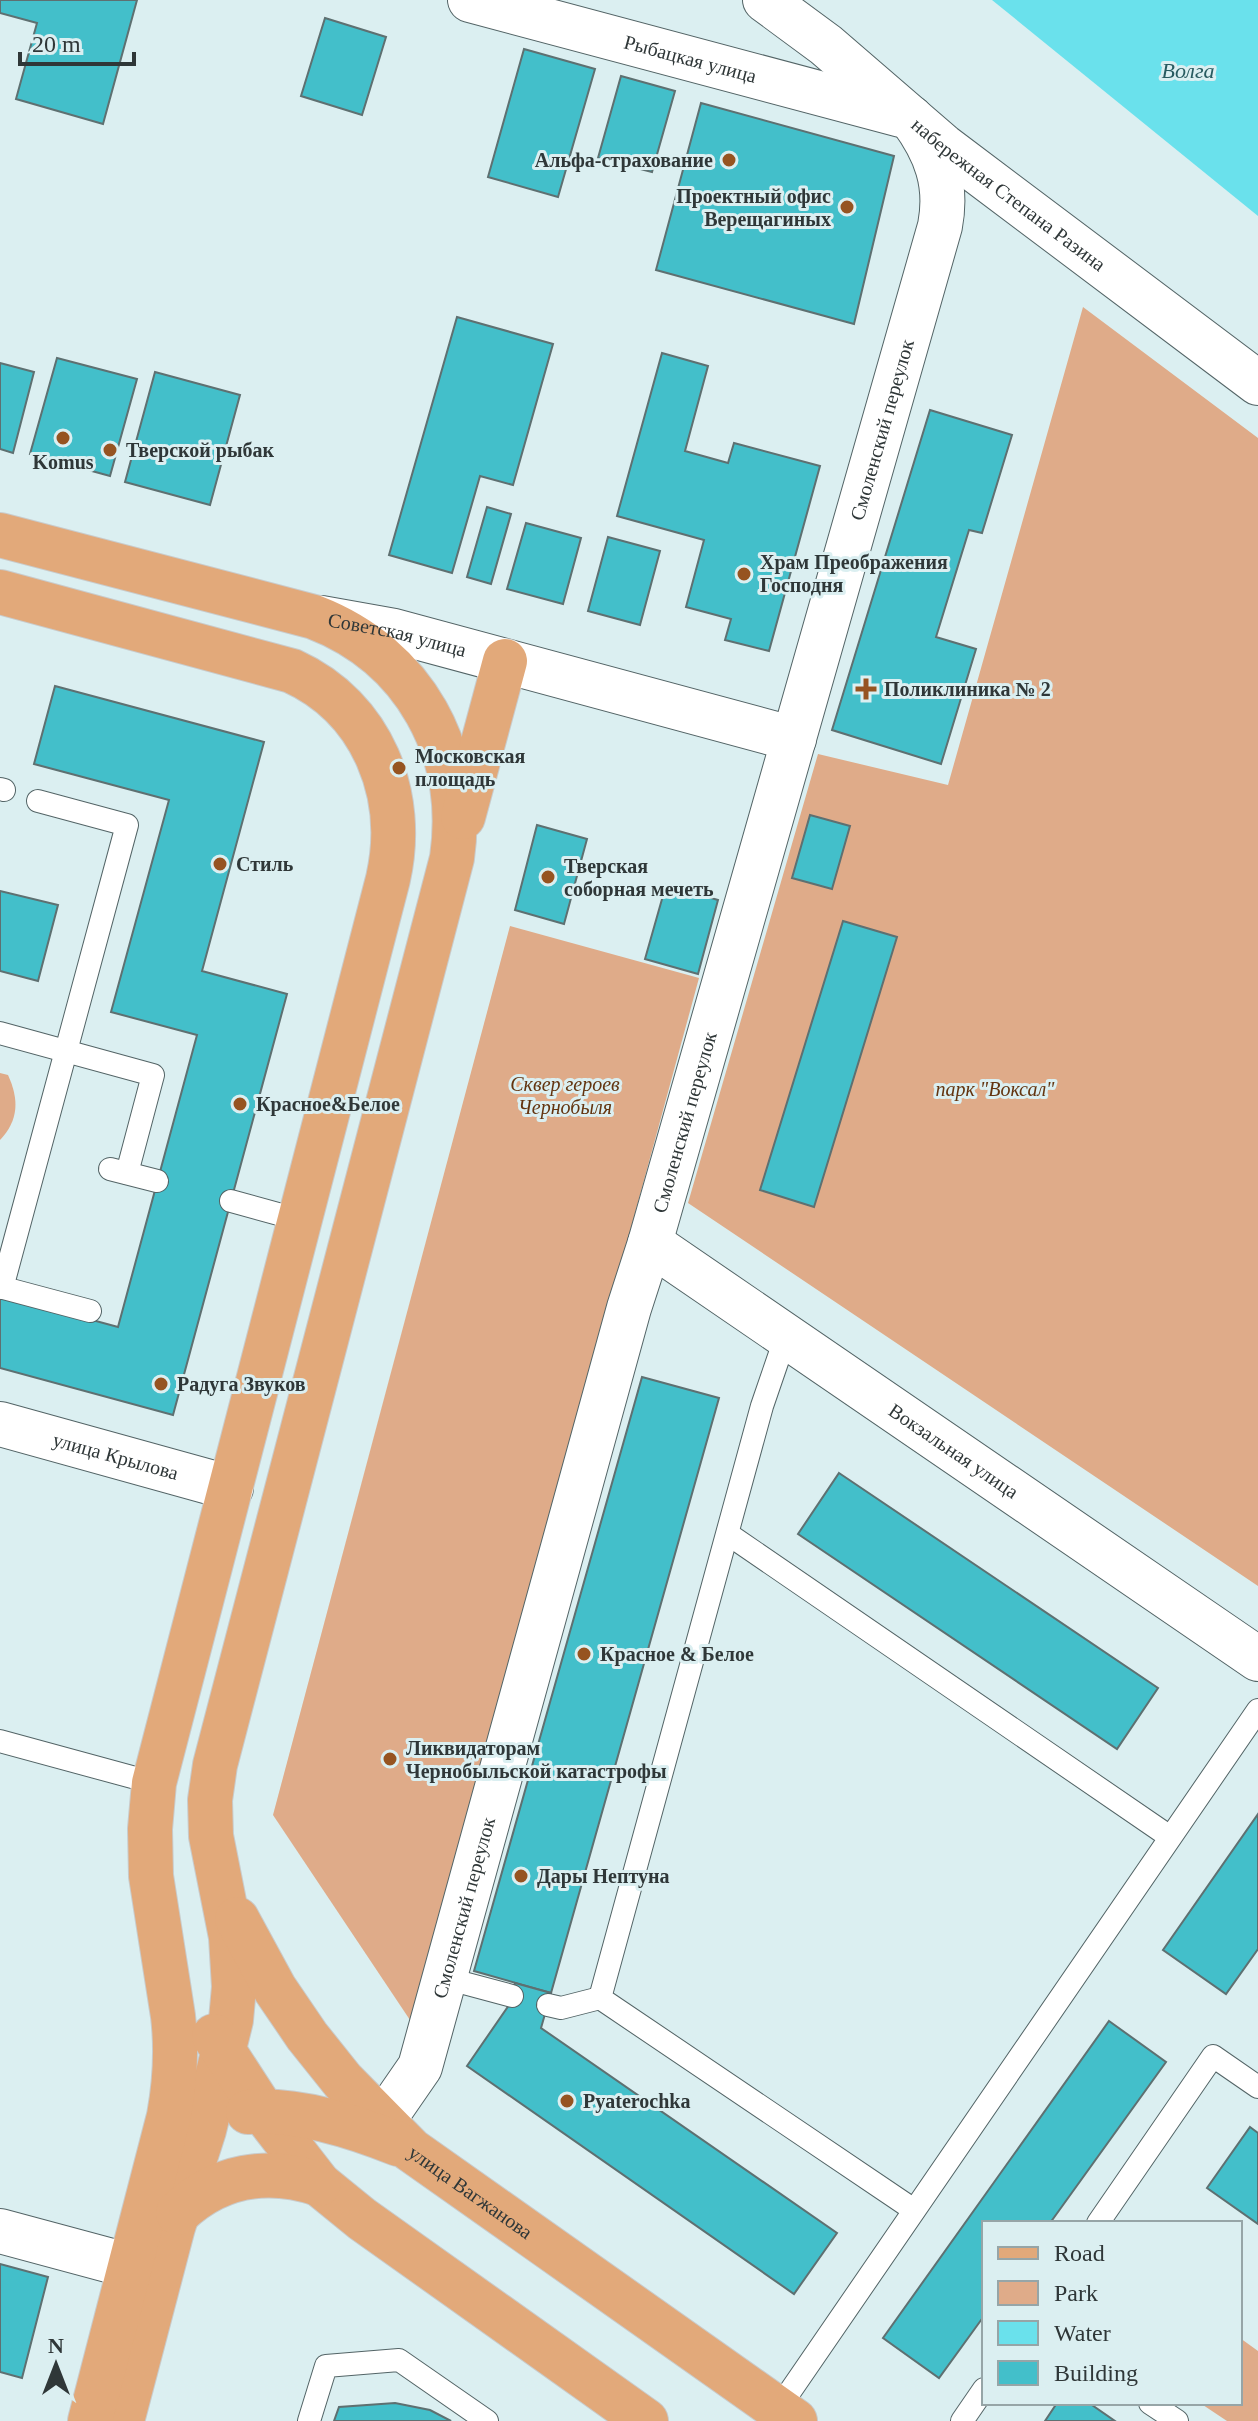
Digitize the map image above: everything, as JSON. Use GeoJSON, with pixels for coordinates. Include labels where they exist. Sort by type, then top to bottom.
{"type":"FeatureCollection","features":[{"type":"Feature","properties":{"kind":"main road","name":"Советская улица"},"geometry":{"type":"LineString","coordinates":[[0,535],[314,617]]}},
{"type":"Feature","properties":{"kind":"main road"},"geometry":{"type":"LineString","coordinates":[[0,592],[292,671],[327,693],[348,711],[365,733],[388,783],[394,824],[391,865],[300,1220],[221,1485],[154,1783],[149,1844],[153,1891],[173,2016],[176,2066],[161,2212],[122,2421]]}},
{"type":"Feature","properties":{"kind":"main road"},"geometry":{"type":"LineString","coordinates":[[314,617],[347,632],[389,664],[413,691],[432,721],[445,753],[453,788],[456,823],[452,858]]}},
{"type":"Feature","properties":{"kind":"main road"},"geometry":{"type":"LineString","coordinates":[[90,2421],[130,2266],[204,2130],[225,2053],[232,2012],[234,1970],[229,1920],[211,1836],[210,1800],[215,1765],[505,661]]}},
{"type":"Feature","properties":{"kind":"main road","name":"улица Вагжанова"},"geometry":{"type":"LineString","coordinates":[[222,1888],[246,1939],[307,2036],[343,2081],[396,2136],[786,2415]]}},
{"type":"Feature","properties":{"kind":"main road"},"geometry":{"type":"LineString","coordinates":[[153,1891],[180,1976],[199,2012],[264,2113],[319,2184],[362,2219],[646,2421]]}},
{"type":"Feature","properties":{"kind":"main road"},"geometry":{"type":"LineString","coordinates":[[204,2130],[237,2113],[264,2113],[294,2115],[396,2136]]}},
{"type":"Feature","properties":{"kind":"main road"},"geometry":{"type":"LineString","coordinates":[[161,2212],[211,2188],[250,2175],[278,2175],[319,2184]]}},
{"type":"Feature","properties":{"kind":"street","name":"Рыбацкая улица"},"geometry":{"type":"LineString","coordinates":[[470,0],[911,118]]}},
{"type":"Feature","properties":{"kind":"street","name":"набережная Степана Разина"},"geometry":{"type":"LineString","coordinates":[[765,0],[826,45],[943,146],[1258,383]]}},
{"type":"Feature","properties":{"kind":"street","name":"Смоленский переулок"},"geometry":{"type":"LineString","coordinates":[[396,2136],[420,2067],[629,1308],[943,213],[943,188],[937,163],[911,118]]}},
{"type":"Feature","properties":{"kind":"street","name":"Советская улица"},"geometry":{"type":"LineString","coordinates":[[314,617],[394,631],[794,739]]}},
{"type":"Feature","properties":{"kind":"street","name":"Вокзальная улица"},"geometry":{"type":"LineString","coordinates":[[650,1243],[1258,1659]]}},
{"type":"Feature","properties":{"kind":"street","name":"улица Крылова"},"geometry":{"type":"LineString","coordinates":[[0,1424],[221,1485]]}},
{"type":"Feature","properties":{"kind":"street"},"geometry":{"type":"LineString","coordinates":[[0,2231],[130,2266]]}},
{"type":"Feature","properties":{"kind":"lane"},"geometry":{"type":"LineString","coordinates":[[38,801],[127,825],[1,1287],[90,1311]]}},
{"type":"Feature","properties":{"kind":"lane"},"geometry":{"type":"LineString","coordinates":[[0,1033],[153,1075],[118,1171],[157,1181]]}},
{"type":"Feature","properties":{"kind":"lane"},"geometry":{"type":"LineString","coordinates":[[231,1201],[300,1220]]}},
{"type":"Feature","properties":{"kind":"lane"},"geometry":{"type":"LineString","coordinates":[[600,1998],[762,1406],[786,1336]]}},
{"type":"Feature","properties":{"kind":"lane"},"geometry":{"type":"LineString","coordinates":[[728,1534],[1170,1837]]}},
{"type":"Feature","properties":{"kind":"lane"},"geometry":{"type":"LineString","coordinates":[[786,2415],[914,2210],[1258,1710]]}},
{"type":"Feature","properties":{"kind":"lane"},"geometry":{"type":"LineString","coordinates":[[0,1741],[154,1783]]}},
{"type":"Feature","properties":{"kind":"lane"},"geometry":{"type":"LineString","coordinates":[[445,1978],[512,1996]]}},
{"type":"Feature","properties":{"kind":"lane"},"geometry":{"type":"LineString","coordinates":[[548,2005],[561,2008],[600,1998],[914,2210]]}},
{"type":"Feature","properties":{"kind":"lane"},"geometry":{"type":"LineString","coordinates":[[1099,2221],[1213,2056],[1258,2087]]}},
{"type":"Feature","properties":{"kind":"lane"},"geometry":{"type":"LineString","coordinates":[[309,2421],[326,2366],[399,2360],[487,2421]]}},
{"type":"Feature","properties":{"kind":"lane"},"geometry":{"type":"LineString","coordinates":[[962,2421],[982,2392]]}},
{"type":"Feature","properties":{"kind":"lane"},"geometry":{"type":"LineString","coordinates":[[1153,2405],[1177,2421]]}},
{"type":"Feature","properties":{"kind":"green space","name":"парк \"Воксал\""},"geometry":{"type":"Polygon","coordinates":[[[1083,307],[1258,438],[1258,1586],[688,1203],[818,754],[948,785],[1083,307]]]}},
{"type":"Feature","properties":{"kind":"green space","name":"Сквер героев Чернобыля"},"geometry":{"type":"Polygon","coordinates":[[[510,926],[699,978],[414,2026],[273,1815],[510,926]]]}},
{"type":"Feature","properties":{"kind":"green space"},"geometry":{"type":"Polygon","coordinates":[[[0,1073],[8,1075],[14,1092],[15,1109],[11,1125],[0,1140],[0,1073]]]}},
{"type":"Feature","properties":{"kind":"green space"},"geometry":{"type":"Polygon","coordinates":[[[1242,2339],[1258,2351],[1258,2421],[1227,2421],[1203,2405],[1242,2405],[1242,2339]]]}},
{"type":"Feature","properties":{"kind":"water","name":"Волга"},"geometry":{"type":"Polygon","coordinates":[[[992,0],[1258,0],[1258,216],[992,0]]]}},
{"type":"Feature","properties":{"kind":"building"},"geometry":{"type":"Polygon","coordinates":[[[0,0],[137,0],[103,124],[16,99],[37,23],[0,13],[0,0]]]}},
{"type":"Feature","properties":{"kind":"building"},"geometry":{"type":"Polygon","coordinates":[[[325,18],[386,37],[362,115],[301,96],[325,18]]]}},
{"type":"Feature","properties":{"kind":"building"},"geometry":{"type":"Polygon","coordinates":[[[524,49],[595,69],[558,197],[488,177],[524,49]]]}},
{"type":"Feature","properties":{"kind":"building"},"geometry":{"type":"Polygon","coordinates":[[[621,76],[675,91],[652,172],[598,158],[621,76]]]}},
{"type":"Feature","properties":{"kind":"building"},"geometry":{"type":"Polygon","coordinates":[[[701,103],[894,156],[854,324],[656,270],[701,103]]]}},
{"type":"Feature","properties":{"kind":"building"},"geometry":{"type":"Polygon","coordinates":[[[457,317],[553,344],[513,485],[480,476],[452,573],[389,555],[457,317]]]}},
{"type":"Feature","properties":{"kind":"building"},"geometry":{"type":"Polygon","coordinates":[[[662,353],[708,366],[685,451],[728,463],[734,443],[820,466],[769,651],[725,640],[731,619],[686,607],[704,540],[617,516],[662,353]]]}},
{"type":"Feature","properties":{"kind":"building"},"geometry":{"type":"Polygon","coordinates":[[[57,358],[137,379],[110,476],[30,454],[57,358]]]}},
{"type":"Feature","properties":{"kind":"building"},"geometry":{"type":"Polygon","coordinates":[[[0,363],[34,372],[13,453],[0,449],[0,363]]]}},
{"type":"Feature","properties":{"kind":"building"},"geometry":{"type":"Polygon","coordinates":[[[155,372],[240,395],[210,505],[125,482],[155,372]]]}},
{"type":"Feature","properties":{"kind":"building"},"geometry":{"type":"Polygon","coordinates":[[[930,410],[1012,435],[982,533],[969,530],[936,637],[976,649],[941,764],[832,730],[930,410]]]}},
{"type":"Feature","properties":{"kind":"building"},"geometry":{"type":"Polygon","coordinates":[[[487,507],[511,514],[491,584],[467,577],[487,507]]]}},
{"type":"Feature","properties":{"kind":"building"},"geometry":{"type":"Polygon","coordinates":[[[526,523],[581,538],[563,604],[507,589],[526,523]]]}},
{"type":"Feature","properties":{"kind":"building"},"geometry":{"type":"Polygon","coordinates":[[[608,537],[660,551],[640,625],[588,611],[608,537]]]}},
{"type":"Feature","properties":{"kind":"building"},"geometry":{"type":"Polygon","coordinates":[[[55,686],[264,742],[202,971],[287,994],[173,1415],[0,1368],[0,1295],[118,1327],[197,1035],[111,1012],[169,800],[34,764],[55,686]]]}},
{"type":"Feature","properties":{"kind":"building"},"geometry":{"type":"Polygon","coordinates":[[[810,815],[850,826],[832,889],[792,878],[810,815]]]}},
{"type":"Feature","properties":{"kind":"building"},"geometry":{"type":"Polygon","coordinates":[[[537,825],[587,839],[564,924],[515,910],[537,825]]]}},
{"type":"Feature","properties":{"kind":"building"},"geometry":{"type":"Polygon","coordinates":[[[666,885],[718,900],[698,974],[645,959],[666,885]]]}},
{"type":"Feature","properties":{"kind":"building"},"geometry":{"type":"Polygon","coordinates":[[[0,891],[58,905],[38,981],[0,971],[0,891]]]}},
{"type":"Feature","properties":{"kind":"building"},"geometry":{"type":"Polygon","coordinates":[[[843,921],[897,937],[814,1207],[760,1190],[843,921]]]}},
{"type":"Feature","properties":{"kind":"building"},"geometry":{"type":"Polygon","coordinates":[[[642,1377],[719,1398],[551,1993],[474,1971],[642,1377]]]}},
{"type":"Feature","properties":{"kind":"building"},"geometry":{"type":"Polygon","coordinates":[[[839,1473],[1158,1688],[1117,1749],[798,1534],[839,1473]]]}},
{"type":"Feature","properties":{"kind":"building"},"geometry":{"type":"Polygon","coordinates":[[[1258,1814],[1258,1949],[1226,1994],[1163,1950],[1258,1814]]]}},
{"type":"Feature","properties":{"kind":"building"},"geometry":{"type":"Polygon","coordinates":[[[515,1983],[551,1993],[541,2028],[837,2233],[794,2294],[467,2066],[509,2005],[515,1983]]]}},
{"type":"Feature","properties":{"kind":"building"},"geometry":{"type":"Polygon","coordinates":[[[1109,2021],[1166,2062],[1051,2221],[982,2221],[982,2319],[939,2378],[883,2338],[1109,2021]]]}},
{"type":"Feature","properties":{"kind":"building"},"geometry":{"type":"Polygon","coordinates":[[[1250,2127],[1258,2133],[1258,2224],[1207,2188],[1250,2127]]]}},
{"type":"Feature","properties":{"kind":"building"},"geometry":{"type":"Polygon","coordinates":[[[0,2264],[48,2277],[22,2378],[0,2372],[0,2264]]]}},
{"type":"Feature","properties":{"kind":"building"},"geometry":{"type":"Polygon","coordinates":[[[395,2403],[430,2410],[451,2421],[334,2421],[339,2407],[395,2403]]]}},
{"type":"Feature","properties":{"kind":"building"},"geometry":{"type":"Polygon","coordinates":[[[1056,2405],[1092,2405],[1115,2421],[1045,2421],[1056,2405]]]}},
{"type":"Feature","properties":{"kind":"place","name":"Альфа-страхование"},"geometry":{"type":"Point","coordinates":[729,160]}},
{"type":"Feature","properties":{"kind":"place","name":"Проектный офис Верещагиных"},"geometry":{"type":"Point","coordinates":[847,207]}},
{"type":"Feature","properties":{"kind":"place","name":"Komus"},"geometry":{"type":"Point","coordinates":[63,438]}},
{"type":"Feature","properties":{"kind":"place","name":"Тверской рыбак"},"geometry":{"type":"Point","coordinates":[110,450]}},
{"type":"Feature","properties":{"kind":"place","name":"Храм Преображения Господня"},"geometry":{"type":"Point","coordinates":[744,574]}},
{"type":"Feature","properties":{"kind":"place","name":"Поликлиника № 2"},"geometry":{"type":"Point","coordinates":[866,689]}},
{"type":"Feature","properties":{"kind":"place","name":"Московская площадь"},"geometry":{"type":"Point","coordinates":[399,768]}},
{"type":"Feature","properties":{"kind":"place","name":"Стиль"},"geometry":{"type":"Point","coordinates":[220,864]}},
{"type":"Feature","properties":{"kind":"place","name":"Тверская соборная мечеть"},"geometry":{"type":"Point","coordinates":[548,877]}},
{"type":"Feature","properties":{"kind":"place","name":"Красное&Белое"},"geometry":{"type":"Point","coordinates":[240,1104]}},
{"type":"Feature","properties":{"kind":"place","name":"Радуга Звуков"},"geometry":{"type":"Point","coordinates":[161,1384]}},
{"type":"Feature","properties":{"kind":"place","name":"Красное & Белое"},"geometry":{"type":"Point","coordinates":[584,1654]}},
{"type":"Feature","properties":{"kind":"place","name":"Ликвидаторам Чернобыльской катастрофы"},"geometry":{"type":"Point","coordinates":[390,1759]}},
{"type":"Feature","properties":{"kind":"place","name":"Дары Нептуна"},"geometry":{"type":"Point","coordinates":[521,1876]}},
{"type":"Feature","properties":{"kind":"place","name":"Pyaterochka"},"geometry":{"type":"Point","coordinates":[567,2101]}}]}
